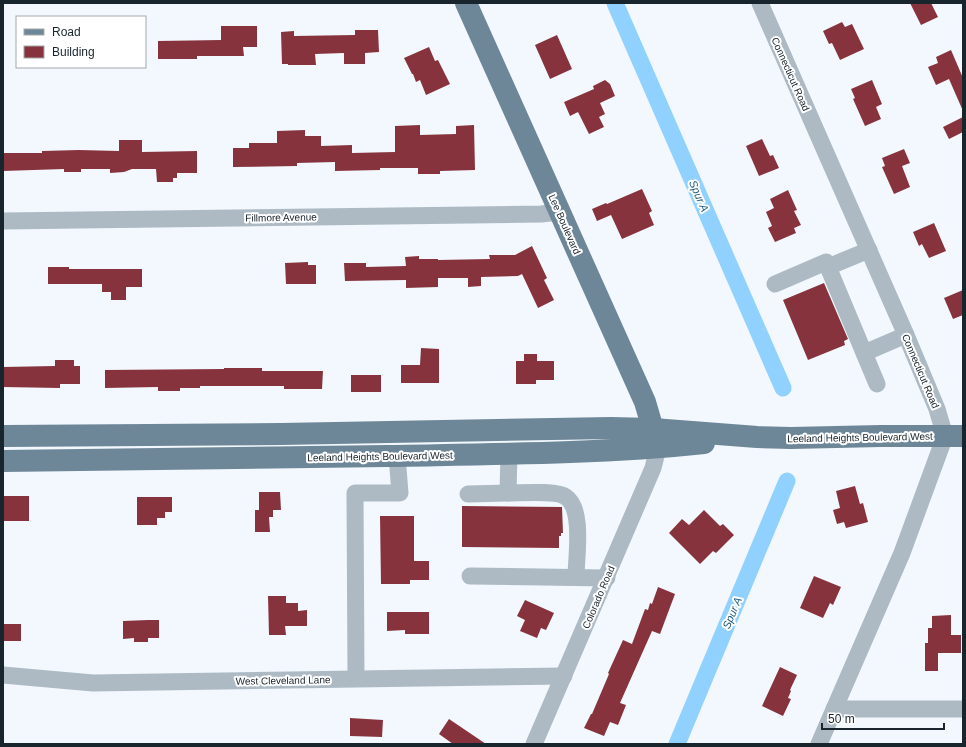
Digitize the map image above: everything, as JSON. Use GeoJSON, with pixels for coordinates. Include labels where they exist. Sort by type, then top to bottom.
{"type":"FeatureCollection","features":[{"type":"Feature","properties":{"kind":"main road","name":"Lee Boulevard"},"geometry":{"type":"LineString","coordinates":[[466,3],[645,402],[656,439]]}},
{"type":"Feature","properties":{"kind":"main road","name":"Leeland Heights Boulevard West"},"geometry":{"type":"LineString","coordinates":[[3,436],[296,434],[611,428],[656,439]]}},
{"type":"Feature","properties":{"kind":"main road","name":"Leeland Heights Boulevard West"},"geometry":{"type":"LineString","coordinates":[[3,461],[397,456],[509,453],[656,439],[954,436]]}},
{"type":"Feature","properties":{"kind":"street","name":"Connecticut Road"},"geometry":{"type":"LineString","coordinates":[[760,3],[869,250],[937,409],[954,436]]}},
{"type":"Feature","properties":{"kind":"street","name":"Fillmore Avenue"},"geometry":{"type":"LineString","coordinates":[[3,221],[541,214],[560,212]]}},
{"type":"Feature","properties":{"kind":"street"},"geometry":{"type":"LineString","coordinates":[[828,267],[869,250]]}},
{"type":"Feature","properties":{"kind":"street"},"geometry":{"type":"LineString","coordinates":[[775,284],[826,262],[877,384]]}},
{"type":"Feature","properties":{"kind":"street"},"geometry":{"type":"LineString","coordinates":[[864,353],[906,336]]}},
{"type":"Feature","properties":{"kind":"street"},"geometry":{"type":"LineString","coordinates":[[818,744],[954,436]]}},
{"type":"Feature","properties":{"kind":"street","name":"Colorado Road"},"geometry":{"type":"LineString","coordinates":[[534,744],[607,578],[653,468],[656,439]]}},
{"type":"Feature","properties":{"kind":"street"},"geometry":{"type":"LineString","coordinates":[[508,493],[509,453]]}},
{"type":"Feature","properties":{"kind":"street"},"geometry":{"type":"LineString","coordinates":[[356,678],[354,493],[400,493],[397,456]]}},
{"type":"Feature","properties":{"kind":"street"},"geometry":{"type":"LineString","coordinates":[[468,494],[555,493],[566,497],[573,506],[578,523],[576,577]]}},
{"type":"Feature","properties":{"kind":"street"},"geometry":{"type":"LineString","coordinates":[[470,576],[607,578]]}},
{"type":"Feature","properties":{"kind":"street","name":"West Cleveland Lane"},"geometry":{"type":"LineString","coordinates":[[3,675],[93,683],[564,676]]}},
{"type":"Feature","properties":{"kind":"street"},"geometry":{"type":"LineString","coordinates":[[834,709],[963,709]]}},
{"type":"Feature","properties":{"kind":"building"},"geometry":{"type":"Polygon","coordinates":[[[910,3],[931,3],[938,17],[921,25],[910,3]]]}},
{"type":"Feature","properties":{"kind":"building"},"geometry":{"type":"Polygon","coordinates":[[[842,22],[845,27],[852,24],[864,49],[840,60],[832,43],[829,44],[823,31],[842,22]]]}},
{"type":"Feature","properties":{"kind":"building"},"geometry":{"type":"Polygon","coordinates":[[[221,26],[257,26],[257,47],[243,47],[244,56],[197,56],[197,59],[158,59],[158,41],[221,40],[221,26]]]}},
{"type":"Feature","properties":{"kind":"building"},"geometry":{"type":"Polygon","coordinates":[[[355,30],[378,30],[379,52],[365,53],[365,64],[344,64],[344,53],[315,54],[316,65],[282,64],[281,32],[294,31],[294,36],[355,35],[355,30]]]}},
{"type":"Feature","properties":{"kind":"building"},"geometry":{"type":"Polygon","coordinates":[[[557,35],[572,69],[550,79],[535,45],[557,35]]]}},
{"type":"Feature","properties":{"kind":"building"},"geometry":{"type":"Polygon","coordinates":[[[429,47],[435,61],[438,60],[450,84],[426,95],[420,80],[416,82],[404,58],[429,47]]]}},
{"type":"Feature","properties":{"kind":"building"},"geometry":{"type":"Polygon","coordinates":[[[951,50],[963,78],[963,111],[949,79],[936,85],[928,67],[938,63],[936,57],[951,50]]]}},
{"type":"Feature","properties":{"kind":"building"},"geometry":{"type":"Polygon","coordinates":[[[605,80],[610,84],[615,96],[600,103],[605,114],[599,117],[604,127],[589,134],[578,112],[570,116],[564,102],[594,89],[593,86],[605,80]]]}},
{"type":"Feature","properties":{"kind":"building"},"geometry":{"type":"Polygon","coordinates":[[[872,80],[882,104],[876,107],[881,119],[865,126],[853,99],[855,98],[851,89],[872,80]]]}},
{"type":"Feature","properties":{"kind":"building"},"geometry":{"type":"Polygon","coordinates":[[[963,117],[963,132],[949,139],[943,127],[963,117]]]}},
{"type":"Feature","properties":{"kind":"building"},"geometry":{"type":"Polygon","coordinates":[[[420,125],[420,135],[456,134],[456,126],[474,125],[475,170],[440,171],[440,174],[418,174],[418,168],[380,168],[380,170],[335,171],[335,162],[297,163],[297,166],[233,167],[233,148],[249,148],[249,143],[277,143],[277,131],[305,130],[305,136],[321,136],[321,146],[352,145],[352,153],[395,152],[395,126],[420,125]]]}},
{"type":"Feature","properties":{"kind":"building"},"geometry":{"type":"Polygon","coordinates":[[[762,139],[770,156],[773,155],[779,168],[759,176],[746,146],[762,139]]]}},
{"type":"Feature","properties":{"kind":"building"},"geometry":{"type":"Polygon","coordinates":[[[119,140],[142,140],[142,152],[197,151],[197,173],[177,173],[177,178],[173,178],[173,182],[157,182],[156,169],[132,169],[124,172],[110,173],[110,169],[81,169],[81,172],[64,172],[64,169],[3,171],[3,153],[42,153],[42,151],[79,150],[119,151],[119,140]]]}},
{"type":"Feature","properties":{"kind":"building"},"geometry":{"type":"Polygon","coordinates":[[[904,149],[910,163],[902,166],[910,187],[894,194],[882,167],[885,166],[882,158],[904,149]]]}},
{"type":"Feature","properties":{"kind":"building"},"geometry":{"type":"Polygon","coordinates":[[[642,189],[652,211],[649,213],[654,225],[622,239],[611,215],[597,221],[592,209],[642,189]]]}},
{"type":"Feature","properties":{"kind":"building"},"geometry":{"type":"Polygon","coordinates":[[[788,190],[797,210],[794,211],[801,225],[794,228],[796,233],[775,242],[768,228],[772,226],[766,212],[774,208],[770,199],[788,190]]]}},
{"type":"Feature","properties":{"kind":"building"},"geometry":{"type":"Polygon","coordinates":[[[934,223],[946,251],[929,258],[922,244],[919,246],[913,232],[934,223]]]}},
{"type":"Feature","properties":{"kind":"building"},"geometry":{"type":"Polygon","coordinates":[[[532,246],[547,278],[544,280],[554,300],[538,308],[522,274],[518,276],[481,277],[481,286],[468,287],[468,278],[438,278],[438,287],[406,288],[406,280],[345,281],[344,263],[366,263],[366,267],[406,266],[405,257],[419,256],[419,259],[438,260],[490,259],[489,255],[515,255],[532,246]]]}},
{"type":"Feature","properties":{"kind":"building"},"geometry":{"type":"Polygon","coordinates":[[[308,262],[308,265],[316,265],[316,284],[286,284],[285,263],[308,262]]]}},
{"type":"Feature","properties":{"kind":"building"},"geometry":{"type":"Polygon","coordinates":[[[48,267],[69,267],[69,269],[142,269],[142,287],[126,287],[126,300],[111,300],[111,292],[102,292],[102,284],[48,284],[48,267]]]}},
{"type":"Feature","properties":{"kind":"building"},"geometry":{"type":"Polygon","coordinates":[[[824,283],[848,339],[844,341],[845,345],[808,360],[783,300],[824,283]]]}},
{"type":"Feature","properties":{"kind":"building"},"geometry":{"type":"Polygon","coordinates":[[[963,290],[963,315],[953,319],[944,298],[963,290]]]}},
{"type":"Feature","properties":{"kind":"building"},"geometry":{"type":"Polygon","coordinates":[[[421,348],[439,349],[439,383],[401,383],[401,365],[420,365],[421,348]]]}},
{"type":"Feature","properties":{"kind":"building"},"geometry":{"type":"Polygon","coordinates":[[[524,354],[537,354],[537,361],[554,361],[554,380],[536,380],[536,384],[516,384],[516,361],[524,361],[524,354]]]}},
{"type":"Feature","properties":{"kind":"building"},"geometry":{"type":"Polygon","coordinates":[[[55,360],[74,360],[74,366],[80,366],[80,384],[60,384],[60,388],[3,387],[3,367],[55,366],[55,360]]]}},
{"type":"Feature","properties":{"kind":"building"},"geometry":{"type":"Polygon","coordinates":[[[262,368],[262,371],[323,371],[322,389],[284,389],[284,386],[200,386],[200,388],[180,388],[180,391],[158,391],[158,387],[105,388],[105,370],[262,368]]]}},
{"type":"Feature","properties":{"kind":"building"},"geometry":{"type":"Polygon","coordinates":[[[351,375],[381,375],[381,392],[351,392],[351,375]]]}},
{"type":"Feature","properties":{"kind":"building"},"geometry":{"type":"Polygon","coordinates":[[[855,486],[860,504],[863,503],[868,522],[846,528],[844,522],[837,524],[833,510],[840,508],[836,491],[855,486]]]}},
{"type":"Feature","properties":{"kind":"building"},"geometry":{"type":"Polygon","coordinates":[[[259,492],[280,492],[281,510],[273,510],[273,517],[269,517],[270,532],[255,532],[255,510],[259,510],[259,492]]]}},
{"type":"Feature","properties":{"kind":"building"},"geometry":{"type":"Polygon","coordinates":[[[3,496],[29,496],[29,521],[3,521],[3,496]]]}},
{"type":"Feature","properties":{"kind":"building"},"geometry":{"type":"Polygon","coordinates":[[[137,497],[172,497],[172,512],[165,512],[165,518],[157,518],[157,525],[137,525],[137,497]]]}},
{"type":"Feature","properties":{"kind":"building"},"geometry":{"type":"Polygon","coordinates":[[[462,506],[562,507],[563,533],[559,536],[559,548],[462,547],[462,506]]]}},
{"type":"Feature","properties":{"kind":"building"},"geometry":{"type":"Polygon","coordinates":[[[704,510],[720,526],[723,524],[734,535],[716,553],[713,551],[700,564],[669,533],[682,519],[689,525],[704,510]]]}},
{"type":"Feature","properties":{"kind":"building"},"geometry":{"type":"Polygon","coordinates":[[[380,516],[414,516],[414,561],[429,561],[429,580],[410,580],[410,584],[381,584],[380,516]]]}},
{"type":"Feature","properties":{"kind":"building"},"geometry":{"type":"Polygon","coordinates":[[[814,576],[841,587],[833,605],[830,603],[823,618],[800,608],[814,576]]]}},
{"type":"Feature","properties":{"kind":"building"},"geometry":{"type":"Polygon","coordinates":[[[658,587],[675,594],[660,634],[652,631],[620,703],[626,705],[618,725],[610,722],[604,736],[584,728],[592,714],[623,640],[632,644],[645,609],[648,610],[650,603],[652,604],[658,587]]]}},
{"type":"Feature","properties":{"kind":"building"},"geometry":{"type":"Polygon","coordinates":[[[268,596],[286,596],[286,603],[298,603],[298,611],[307,610],[307,626],[285,626],[286,635],[269,635],[268,596]]]}},
{"type":"Feature","properties":{"kind":"building"},"geometry":{"type":"Polygon","coordinates":[[[525,600],[554,613],[546,630],[541,628],[537,638],[520,631],[525,620],[517,616],[525,600]]]}},
{"type":"Feature","properties":{"kind":"building"},"geometry":{"type":"Polygon","coordinates":[[[387,612],[429,612],[429,634],[405,634],[405,630],[387,631],[387,612]]]}},
{"type":"Feature","properties":{"kind":"building"},"geometry":{"type":"Polygon","coordinates":[[[951,615],[951,635],[961,635],[961,653],[938,653],[938,671],[925,671],[925,643],[928,643],[928,628],[932,628],[932,616],[951,615]]]}},
{"type":"Feature","properties":{"kind":"building"},"geometry":{"type":"Polygon","coordinates":[[[159,620],[159,638],[148,638],[148,642],[134,642],[134,638],[123,639],[123,621],[159,620]]]}},
{"type":"Feature","properties":{"kind":"building"},"geometry":{"type":"Polygon","coordinates":[[[3,624],[21,624],[21,641],[3,641],[3,624]]]}},
{"type":"Feature","properties":{"kind":"building"},"geometry":{"type":"Polygon","coordinates":[[[780,667],[797,675],[788,698],[791,699],[783,716],[762,706],[780,667]]]}},
{"type":"Feature","properties":{"kind":"building"},"geometry":{"type":"Polygon","coordinates":[[[350,718],[383,720],[382,737],[350,736],[350,718]]]}},
{"type":"Feature","properties":{"kind":"building"},"geometry":{"type":"Polygon","coordinates":[[[449,719],[486,744],[453,744],[439,734],[449,719]]]}},
{"type":"Feature","properties":{"kind":"waterway","name":"Spur A"},"geometry":{"type":"LineString","coordinates":[[615,3],[783,388]]}},
{"type":"Feature","properties":{"kind":"waterway","name":"Spur A"},"geometry":{"type":"LineString","coordinates":[[677,744],[787,481]]}}]}
